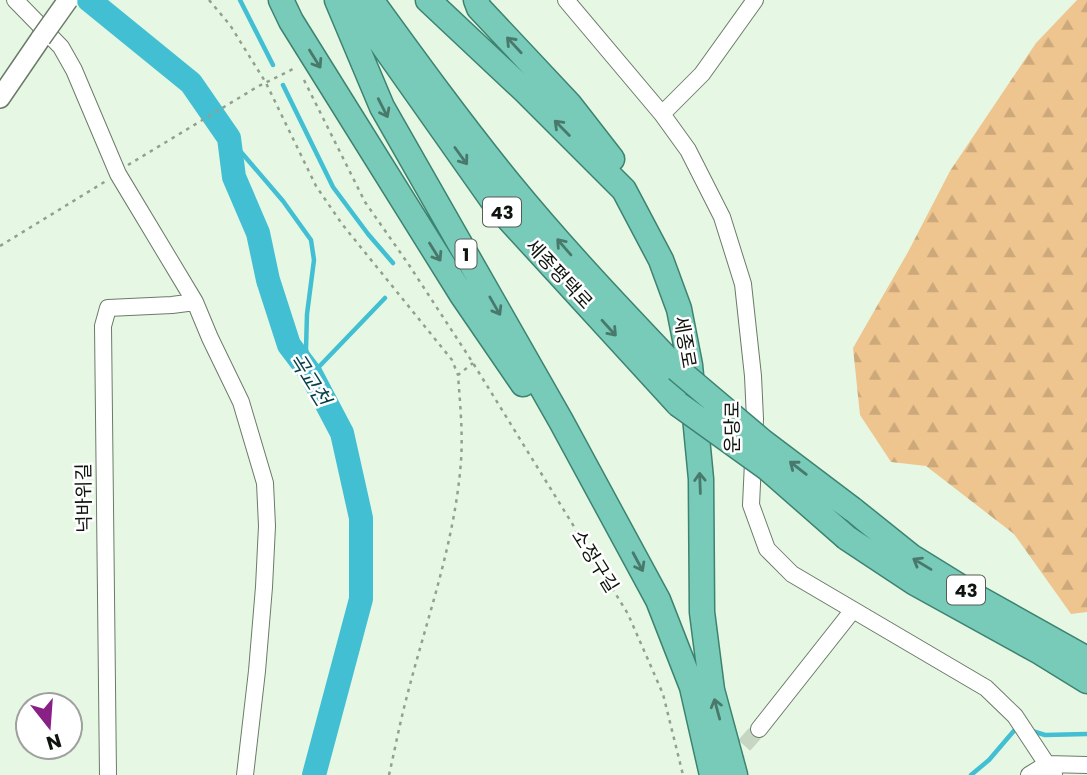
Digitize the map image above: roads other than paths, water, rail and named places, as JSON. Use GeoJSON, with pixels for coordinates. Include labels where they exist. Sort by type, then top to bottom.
{"type":"FeatureCollection","features":[{"type":"Feature","properties":{"kind":"highway"},"geometry":{"type":"LineString","coordinates":[[281,0],[291,21],[462,295],[606,502]]}},
{"type":"Feature","properties":{"kind":"highway","name":"1"},"geometry":{"type":"LineString","coordinates":[[337,0],[382,107],[606,502],[658,600],[692,687],[712,775]]}},
{"type":"Feature","properties":{"kind":"highway","name":"세종평택로"},"geometry":{"type":"LineString","coordinates":[[351,0],[495,204],[678,404],[767,468],[847,538],[915,583],[1087,681]]}},
{"type":"Feature","properties":{"kind":"highway","name":"세종평택로"},"geometry":{"type":"LineString","coordinates":[[372,0],[430,81],[510,184],[597,285],[677,369],[762,441],[912,558],[1087,659]]}},
{"type":"Feature","properties":{"kind":"highway","name":"세종로"},"geometry":{"type":"LineString","coordinates":[[428,0],[525,91],[624,190],[661,260],[679,309],[690,365],[701,479],[702,612],[712,690],[735,775]]}},
{"type":"Feature","properties":{"kind":"highway"},"geometry":{"type":"LineString","coordinates":[[476,0],[479,8],[570,105],[634,188],[661,260]]}},
{"type":"Feature","properties":{"kind":"street"},"geometry":{"type":"LineString","coordinates":[[15,0],[61,47],[74,70],[122,170],[195,302],[242,402],[265,483],[267,526],[257,671],[244,775]]}},
{"type":"Feature","properties":{"kind":"street"},"geometry":{"type":"LineString","coordinates":[[0,98],[68,0]]}},
{"type":"Feature","properties":{"kind":"street","name":"운당로"},"geometry":{"type":"LineString","coordinates":[[566,0],[662,114],[688,150],[722,217],[743,284],[755,419],[751,505],[767,549],[792,573],[986,688],[1015,716],[1050,770]]}},
{"type":"Feature","properties":{"kind":"street"},"geometry":{"type":"LineString","coordinates":[[662,114],[702,74],[755,0]]}},
{"type":"Feature","properties":{"kind":"street","name":"넉바위길"},"geometry":{"type":"LineString","coordinates":[[108,775],[103,326],[108,309],[195,302]]}},
{"type":"Feature","properties":{"kind":"street"},"geometry":{"type":"LineString","coordinates":[[759,729],[853,610]]}},
{"type":"Feature","properties":{"kind":"street"},"geometry":{"type":"LineString","coordinates":[[1029,775],[1087,765]]}},
{"type":"Feature","properties":{"kind":"waterway","name":"곡교천"},"geometry":{"type":"LineString","coordinates":[[89,0],[191,83],[229,138],[234,177],[258,233],[268,280],[289,345],[311,374],[342,433],[361,518],[361,599],[314,775]]}},
{"type":"Feature","properties":{"kind":"waterway"},"geometry":{"type":"LineString","coordinates":[[240,0],[273,65]]}},
{"type":"Feature","properties":{"kind":"waterway"},"geometry":{"type":"LineString","coordinates":[[283,85],[333,187],[393,263]]}},
{"type":"Feature","properties":{"kind":"waterway"},"geometry":{"type":"LineString","coordinates":[[229,138],[283,201],[311,240],[314,260],[307,314],[306,349],[311,374]]}},
{"type":"Feature","properties":{"kind":"waterway"},"geometry":{"type":"LineString","coordinates":[[312,374],[385,298]]}},
{"type":"Feature","properties":{"kind":"waterway"},"geometry":{"type":"LineString","coordinates":[[971,775],[989,760],[1018,726]]}},
{"type":"Feature","properties":{"kind":"waterway"},"geometry":{"type":"LineString","coordinates":[[1029,730],[1045,735],[1087,734]]}},
{"type":"Feature","properties":{"kind":"tunnel"},"geometry":{"type":"LineString","coordinates":[[728,763],[759,729]]}}]}
